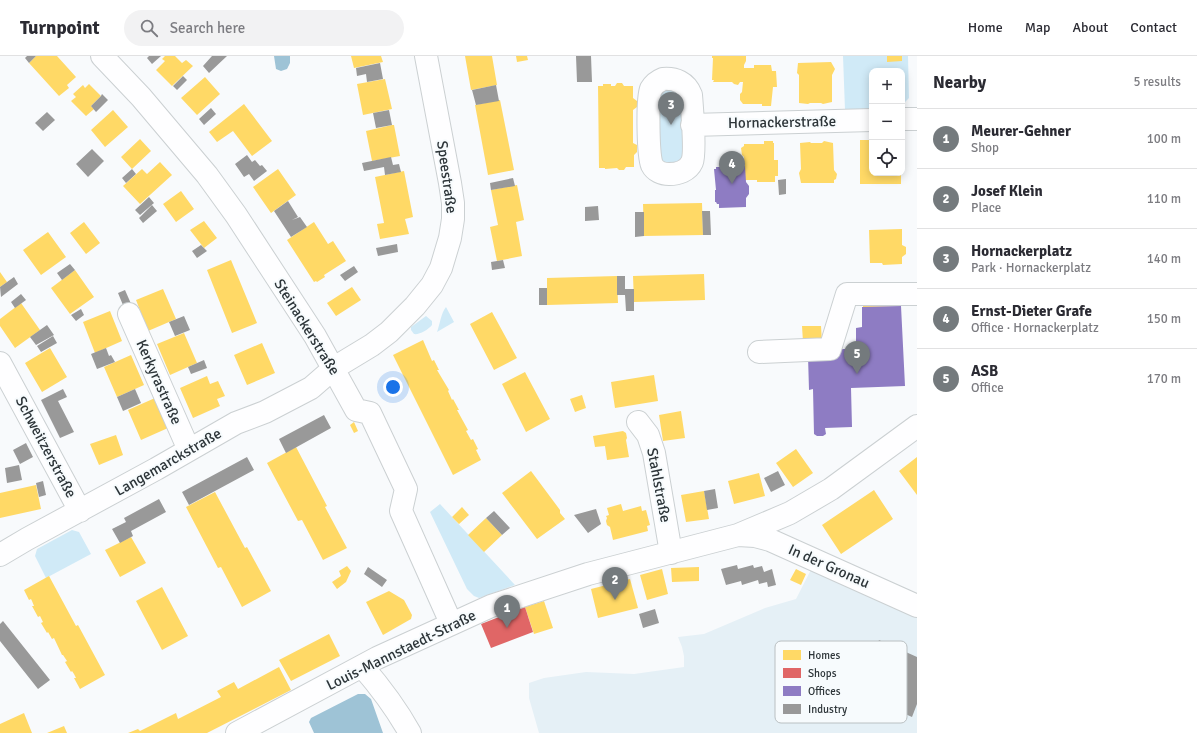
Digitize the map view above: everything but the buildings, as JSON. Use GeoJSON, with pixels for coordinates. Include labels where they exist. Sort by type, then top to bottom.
{"type":"FeatureCollection","features":[{"type":"Feature","properties":{"kind":"street","name":"Steinackerstraße"},"geometry":{"type":"LineString","coordinates":[[102,56],[141,97],[207,175],[240,222],[315,336],[356,410],[370,413],[406,489],[401,511],[451,624]]}},
{"type":"Feature","properties":{"kind":"street","name":"Speestraße"},"geometry":{"type":"LineString","coordinates":[[334,368],[389,332],[415,306],[432,286],[447,251],[453,219],[453,203],[426,56]]}},
{"type":"Feature","properties":{"kind":"street"},"geometry":{"type":"LineString","coordinates":[[905,120],[917,119]]}},
{"type":"Feature","properties":{"kind":"street","name":"Hornackerstraße"},"geometry":{"type":"LineString","coordinates":[[692,125],[869,120]]}},
{"type":"Feature","properties":{"kind":"street"},"geometry":{"type":"LineString","coordinates":[[759,352],[830,349],[847,294],[917,294]]}},
{"type":"Feature","properties":{"kind":"street","name":"Kerkyrastraße"},"geometry":{"type":"LineString","coordinates":[[129,314],[189,450]]}},
{"type":"Feature","properties":{"kind":"street","name":"Schweitzerstraße"},"geometry":{"type":"LineString","coordinates":[[0,363],[80,511]]}},
{"type":"Feature","properties":{"kind":"street","name":"Langemarckstraße"},"geometry":{"type":"LineString","coordinates":[[0,555],[236,423],[265,412],[311,388],[334,368]]}},
{"type":"Feature","properties":{"kind":"street","name":"Stahlstraße"},"geometry":{"type":"LineString","coordinates":[[638,422],[648,435],[654,453],[671,553]]}},
{"type":"Feature","properties":{"kind":"street","name":"Louis-Mannstaedt-Straße"},"geometry":{"type":"LineString","coordinates":[[237,733],[362,666],[451,624],[517,596],[588,574],[738,535],[790,513],[832,489],[917,426]]}},
{"type":"Feature","properties":{"kind":"street","name":"In der Gronau"},"geometry":{"type":"LineString","coordinates":[[738,535],[754,536],[770,540],[917,606]]}},
{"type":"Feature","properties":{"kind":"street"},"geometry":{"type":"LineString","coordinates":[[362,666],[382,688],[410,733]]}},
{"type":"Feature","properties":{"kind":"shaded area"},"geometry":{"type":"Polygon","coordinates":[[[274,56],[290,56],[290,63],[287,69],[281,71],[276,69],[274,56]]]}},
{"type":"Feature","properties":{"kind":"shaded area"},"geometry":{"type":"Polygon","coordinates":[[[843,56],[908,56],[909,98],[905,102],[905,68],[869,68],[869,109],[845,110],[843,56]]]}},
{"type":"Feature","properties":{"kind":"shaded area"},"geometry":{"type":"Polygon","coordinates":[[[664,87],[682,92],[685,157],[670,167],[659,161],[655,99],[664,87]]]}},
{"type":"Feature","properties":{"kind":"shaded area"},"geometry":{"type":"Polygon","coordinates":[[[446,307],[454,322],[437,332],[444,309],[446,307]]]}},
{"type":"Feature","properties":{"kind":"shaded area"},"geometry":{"type":"Polygon","coordinates":[[[426,316],[432,321],[432,325],[423,332],[414,334],[411,327],[426,316]]]}},
{"type":"Feature","properties":{"kind":"shaded area"},"geometry":{"type":"Polygon","coordinates":[[[440,504],[515,585],[479,598],[474,596],[467,589],[430,512],[440,504]]]}},
{"type":"Feature","properties":{"kind":"shaded area"},"geometry":{"type":"Polygon","coordinates":[[[72,530],[79,532],[91,554],[46,578],[35,556],[37,549],[72,530]]]}},
{"type":"Feature","properties":{"kind":"shaded area"},"geometry":{"type":"Polygon","coordinates":[[[820,552],[917,595],[917,733],[539,733],[529,698],[529,683],[544,678],[586,672],[634,674],[684,667],[684,656],[678,637],[704,634],[765,608],[796,599],[820,552]]]}},
{"type":"Feature","properties":{"kind":"shaded area"},"geometry":{"type":"Polygon","coordinates":[[[358,694],[365,694],[371,699],[383,733],[314,733],[309,722],[311,718],[358,694]]]}},
{"type":"Feature","properties":{"kind":"place","name":"Hornackerplatz"},"geometry":{"type":"Point","coordinates":[671,125]}},
{"type":"Feature","properties":{"kind":"place","name":"Ernst-Dieter Grafe"},"geometry":{"type":"Point","coordinates":[732,184]}},
{"type":"Feature","properties":{"kind":"place","name":"ASB"},"geometry":{"type":"Point","coordinates":[857,374]}},
{"type":"Feature","properties":{"kind":"place","name":"Josef Klein"},"geometry":{"type":"Point","coordinates":[615,600]}},
{"type":"Feature","properties":{"kind":"place","name":"Meurer-Gehner"},"geometry":{"type":"Point","coordinates":[507,628]}}]}
